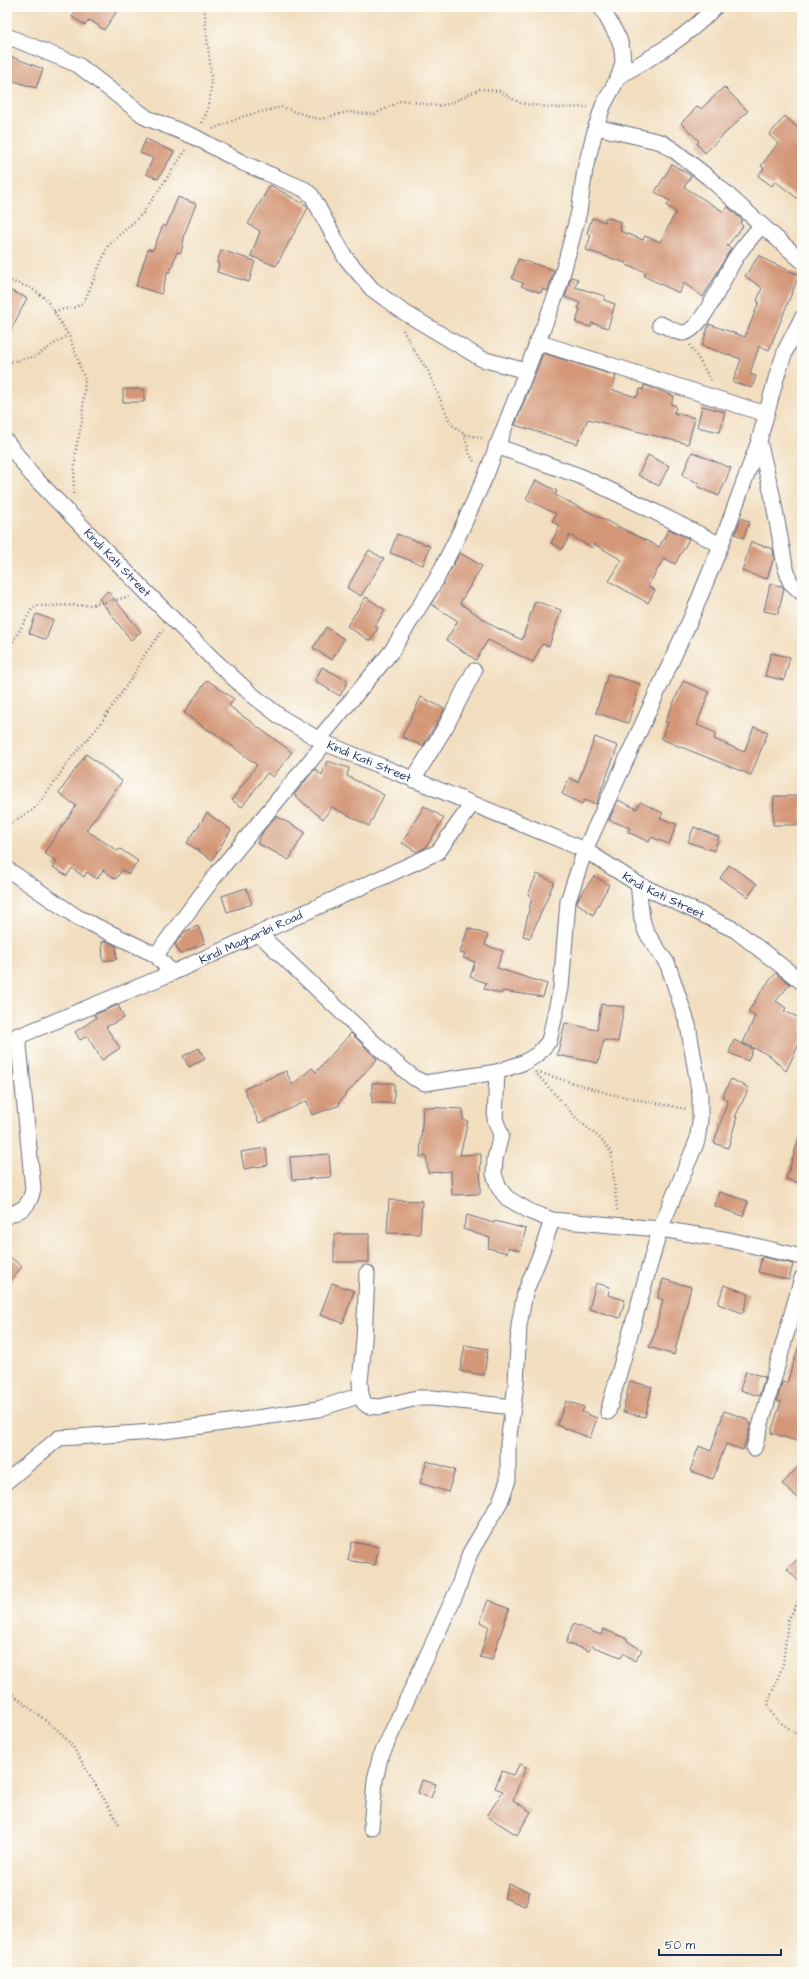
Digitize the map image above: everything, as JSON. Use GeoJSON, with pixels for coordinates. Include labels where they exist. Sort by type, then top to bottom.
{"type":"FeatureCollection","features":[{"type":"Feature","properties":{"kind":"street"},"geometry":{"type":"LineString","coordinates":[[156,955],[218,872],[391,652],[436,580],[460,532],[486,475],[559,287],[579,212],[585,169],[596,127],[602,106],[619,76],[623,62],[619,39],[601,7]]}},
{"type":"Feature","properties":{"kind":"street"},"geometry":{"type":"LineString","coordinates":[[619,76],[656,56],[715,7]]}},
{"type":"Feature","properties":{"kind":"street"},"geometry":{"type":"LineString","coordinates":[[7,36],[78,65],[148,118],[196,136],[244,163],[304,188],[312,196],[345,257],[372,289],[402,311],[482,359],[526,371]]}},
{"type":"Feature","properties":{"kind":"street"},"geometry":{"type":"LineString","coordinates":[[596,127],[661,142],[694,165],[802,261]]}},
{"type":"Feature","properties":{"kind":"street"},"geometry":{"type":"LineString","coordinates":[[660,324],[682,333],[690,330],[703,316],[724,281],[734,260],[761,226]]}},
{"type":"Feature","properties":{"kind":"street"},"geometry":{"type":"LineString","coordinates":[[258,933],[391,1059],[414,1078],[425,1082],[434,1082],[530,1067],[538,1054],[549,1041],[552,1030],[561,988],[568,901],[585,850],[688,623],[721,545],[759,441],[786,349],[802,318]]}},
{"type":"Feature","properties":{"kind":"street"},"geometry":{"type":"LineString","coordinates":[[537,342],[766,414]]}},
{"type":"Feature","properties":{"kind":"street"},"geometry":{"type":"LineString","coordinates":[[759,441],[772,494],[785,565],[790,582],[802,593]]}},
{"type":"Feature","properties":{"kind":"street","name":"Kindi Kati Street"},"geometry":{"type":"LineString","coordinates":[[7,442],[31,474],[147,593],[251,694],[282,718],[322,741],[585,850],[638,884],[735,930],[802,982]]}},
{"type":"Feature","properties":{"kind":"street"},"geometry":{"type":"LineString","coordinates":[[497,444],[580,476],[721,545]]}},
{"type":"Feature","properties":{"kind":"street"},"geometry":{"type":"LineString","coordinates":[[414,780],[446,726],[474,671]]}},
{"type":"Feature","properties":{"kind":"street","name":"Kindi Magharibi Road"},"geometry":{"type":"LineString","coordinates":[[13,1038],[172,973],[438,852],[472,804]]}},
{"type":"Feature","properties":{"kind":"street"},"geometry":{"type":"LineString","coordinates":[[7,869],[77,917],[156,955],[172,973]]}},
{"type":"Feature","properties":{"kind":"street"},"geometry":{"type":"LineString","coordinates":[[608,1412],[660,1229],[698,1141],[700,1112],[700,1096],[688,1025],[668,965],[646,932],[642,919],[638,884]]}},
{"type":"Feature","properties":{"kind":"street"},"geometry":{"type":"LineString","coordinates":[[7,1216],[28,1205],[31,1200],[33,1189],[13,1038]]}},
{"type":"Feature","properties":{"kind":"street"},"geometry":{"type":"LineString","coordinates":[[497,1072],[495,1120],[501,1135],[495,1159],[495,1180],[502,1194],[507,1198],[531,1212],[552,1220],[660,1229],[729,1240],[802,1256]]}},
{"type":"Feature","properties":{"kind":"street"},"geometry":{"type":"LineString","coordinates":[[371,1828],[375,1780],[380,1758],[457,1591],[470,1553],[500,1502],[508,1480],[508,1443],[516,1384],[519,1325],[525,1293],[552,1220]]}},
{"type":"Feature","properties":{"kind":"street"},"geometry":{"type":"LineString","coordinates":[[367,1273],[361,1395],[364,1403],[368,1406],[380,1407],[417,1398],[433,1398],[513,1407]]}},
{"type":"Feature","properties":{"kind":"street"},"geometry":{"type":"LineString","coordinates":[[754,1448],[802,1278]]}},
{"type":"Feature","properties":{"kind":"street"},"geometry":{"type":"LineString","coordinates":[[7,1481],[59,1438],[155,1432],[202,1426],[318,1409],[361,1395]]}},
{"type":"Feature","properties":{"kind":"path"},"geometry":{"type":"LineString","coordinates":[[54,311],[76,307],[84,302],[108,246],[143,213],[196,136],[206,113],[211,90],[205,7]]}},
{"type":"Feature","properties":{"kind":"path"},"geometry":{"type":"LineString","coordinates":[[196,136],[244,116],[281,107],[320,119],[348,112],[369,114],[402,100],[437,106],[448,104],[480,89],[499,91],[520,103],[533,105],[557,108],[602,106]]}},
{"type":"Feature","properties":{"kind":"path"},"geometry":{"type":"LineString","coordinates":[[7,280],[31,288],[46,298],[68,335],[85,380],[82,422],[76,448],[71,515]]}},
{"type":"Feature","properties":{"kind":"path"},"geometry":{"type":"LineString","coordinates":[[400,325],[413,349],[428,371],[451,424],[464,434],[497,444]]}},
{"type":"Feature","properties":{"kind":"path"},"geometry":{"type":"LineString","coordinates":[[682,333],[712,382],[719,400]]}},
{"type":"Feature","properties":{"kind":"path"},"geometry":{"type":"LineString","coordinates":[[7,363],[36,356],[68,335]]}},
{"type":"Feature","properties":{"kind":"path"},"geometry":{"type":"LineString","coordinates":[[464,434],[470,455],[486,475]]}},
{"type":"Feature","properties":{"kind":"path"},"geometry":{"type":"LineString","coordinates":[[7,652],[32,610],[36,606],[91,605],[147,593]]}},
{"type":"Feature","properties":{"kind":"path"},"geometry":{"type":"LineString","coordinates":[[7,825],[33,810],[41,801],[72,757],[98,727],[130,681],[145,654],[172,618]]}},
{"type":"Feature","properties":{"kind":"path"},"geometry":{"type":"LineString","coordinates":[[530,1067],[610,1094],[700,1112]]}},
{"type":"Feature","properties":{"kind":"path"},"geometry":{"type":"LineString","coordinates":[[530,1067],[578,1120],[601,1139],[611,1152],[618,1226]]}},
{"type":"Feature","properties":{"kind":"path"},"geometry":{"type":"LineString","coordinates":[[802,1595],[788,1620],[783,1664],[768,1703],[770,1711],[778,1721],[792,1730],[802,1742]]}},
{"type":"Feature","properties":{"kind":"path"},"geometry":{"type":"LineString","coordinates":[[7,1690],[36,1712],[73,1747],[119,1824]]}},
{"type":"Feature","properties":{"kind":"building"},"geometry":{"type":"Polygon","coordinates":[[[73,7],[120,7],[104,30],[90,20],[85,25],[72,17],[77,10],[73,7]]]}},
{"type":"Feature","properties":{"kind":"building"},"geometry":{"type":"Polygon","coordinates":[[[7,55],[43,69],[36,88],[7,79],[7,55]]]}},
{"type":"Feature","properties":{"kind":"building"},"geometry":{"type":"Polygon","coordinates":[[[724,87],[748,111],[705,153],[697,144],[699,141],[681,123],[698,106],[701,109],[724,87]]]}},
{"type":"Feature","properties":{"kind":"building"},"geometry":{"type":"Polygon","coordinates":[[[785,116],[802,132],[802,202],[775,181],[772,186],[758,176],[764,168],[761,166],[778,143],[769,135],[785,116]]]}},
{"type":"Feature","properties":{"kind":"building"},"geometry":{"type":"Polygon","coordinates":[[[146,139],[174,152],[158,179],[146,174],[153,158],[140,153],[146,139]]]}},
{"type":"Feature","properties":{"kind":"building"},"geometry":{"type":"Polygon","coordinates":[[[672,164],[691,176],[684,187],[724,212],[728,207],[742,220],[740,223],[743,226],[727,246],[731,248],[703,297],[684,283],[679,293],[644,276],[646,272],[626,265],[626,263],[586,250],[591,235],[587,233],[592,218],[605,222],[606,217],[621,222],[620,231],[643,240],[645,236],[660,242],[676,212],[667,206],[670,201],[655,192],[672,164]]]}},
{"type":"Feature","properties":{"kind":"building"},"geometry":{"type":"Polygon","coordinates":[[[270,185],[308,208],[276,266],[251,256],[260,231],[248,224],[270,185]]]}},
{"type":"Feature","properties":{"kind":"building"},"geometry":{"type":"Polygon","coordinates":[[[178,197],[196,204],[185,233],[181,253],[177,252],[170,272],[168,271],[161,294],[136,286],[148,249],[153,250],[163,225],[166,227],[178,197]]]}},
{"type":"Feature","properties":{"kind":"building"},"geometry":{"type":"Polygon","coordinates":[[[221,250],[255,261],[249,282],[217,272],[219,264],[217,263],[221,250]]]}},
{"type":"Feature","properties":{"kind":"building"},"geometry":{"type":"Polygon","coordinates":[[[759,255],[768,261],[799,275],[769,350],[759,346],[750,374],[756,376],[752,388],[733,382],[741,359],[702,346],[709,324],[745,337],[759,302],[757,301],[762,288],[745,276],[759,255]]]}},
{"type":"Feature","properties":{"kind":"building"},"geometry":{"type":"Polygon","coordinates":[[[518,259],[554,270],[548,291],[542,289],[541,293],[521,286],[523,283],[512,279],[518,259]]]}},
{"type":"Feature","properties":{"kind":"building"},"geometry":{"type":"Polygon","coordinates":[[[571,277],[578,279],[575,287],[605,296],[604,300],[615,304],[608,328],[592,323],[591,327],[576,323],[580,303],[565,297],[571,277]]]}},
{"type":"Feature","properties":{"kind":"building"},"geometry":{"type":"Polygon","coordinates":[[[7,289],[27,298],[7,338],[7,289]]]}},
{"type":"Feature","properties":{"kind":"building"},"geometry":{"type":"Polygon","coordinates":[[[543,353],[616,376],[612,390],[637,397],[640,389],[643,390],[644,385],[674,396],[671,404],[676,406],[674,413],[695,418],[688,444],[588,419],[577,444],[515,425],[543,353]]]}},
{"type":"Feature","properties":{"kind":"building"},"geometry":{"type":"Polygon","coordinates":[[[123,389],[144,389],[144,402],[123,402],[123,389]]]}},
{"type":"Feature","properties":{"kind":"building"},"geometry":{"type":"Polygon","coordinates":[[[702,406],[725,412],[720,432],[697,427],[702,406]]]}},
{"type":"Feature","properties":{"kind":"building"},"geometry":{"type":"Polygon","coordinates":[[[692,452],[731,468],[719,496],[698,487],[699,483],[682,476],[692,452]]]}},
{"type":"Feature","properties":{"kind":"building"},"geometry":{"type":"Polygon","coordinates":[[[648,455],[669,466],[659,486],[638,475],[648,455]]]}},
{"type":"Feature","properties":{"kind":"building"},"geometry":{"type":"Polygon","coordinates":[[[536,480],[557,491],[555,495],[659,547],[669,529],[689,539],[675,564],[664,558],[648,586],[655,590],[648,603],[609,581],[622,560],[594,544],[592,548],[570,535],[562,549],[551,543],[560,526],[552,521],[556,514],[526,499],[536,480]]]}},
{"type":"Feature","properties":{"kind":"building"},"geometry":{"type":"Polygon","coordinates":[[[741,518],[750,522],[743,538],[735,534],[741,518]]]}},
{"type":"Feature","properties":{"kind":"building"},"geometry":{"type":"Polygon","coordinates":[[[397,534],[430,546],[423,565],[390,553],[397,534]]]}},
{"type":"Feature","properties":{"kind":"building"},"geometry":{"type":"Polygon","coordinates":[[[751,542],[773,549],[774,557],[767,579],[742,571],[751,542]]]}},
{"type":"Feature","properties":{"kind":"building"},"geometry":{"type":"Polygon","coordinates":[[[369,550],[384,559],[361,596],[347,588],[369,550]]]}},
{"type":"Feature","properties":{"kind":"building"},"geometry":{"type":"Polygon","coordinates":[[[460,553],[482,566],[460,603],[495,627],[522,640],[535,601],[561,610],[549,646],[542,644],[533,662],[488,640],[476,660],[446,640],[458,621],[431,604],[460,553]]]}},
{"type":"Feature","properties":{"kind":"building"},"geometry":{"type":"Polygon","coordinates":[[[770,584],[782,586],[784,588],[778,614],[764,611],[770,584]]]}},
{"type":"Feature","properties":{"kind":"building"},"geometry":{"type":"Polygon","coordinates":[[[108,591],[141,632],[131,640],[99,599],[108,591]]]}},
{"type":"Feature","properties":{"kind":"building"},"geometry":{"type":"Polygon","coordinates":[[[366,597],[385,610],[375,626],[378,628],[370,641],[347,626],[366,597]]]}},
{"type":"Feature","properties":{"kind":"building"},"geometry":{"type":"Polygon","coordinates":[[[36,614],[53,620],[46,640],[29,633],[36,614]]]}},
{"type":"Feature","properties":{"kind":"building"},"geometry":{"type":"Polygon","coordinates":[[[326,627],[344,639],[332,660],[313,648],[326,627]]]}},
{"type":"Feature","properties":{"kind":"building"},"geometry":{"type":"Polygon","coordinates":[[[771,653],[790,657],[784,680],[765,676],[771,653]]]}},
{"type":"Feature","properties":{"kind":"building"},"geometry":{"type":"Polygon","coordinates":[[[322,667],[348,681],[340,696],[315,681],[322,667]]]}},
{"type":"Feature","properties":{"kind":"building"},"geometry":{"type":"Polygon","coordinates":[[[608,674],[640,684],[628,723],[596,713],[608,674]]]}},
{"type":"Feature","properties":{"kind":"building"},"geometry":{"type":"Polygon","coordinates":[[[207,680],[234,699],[229,706],[292,752],[273,777],[267,773],[242,807],[232,800],[257,765],[212,731],[211,732],[184,713],[207,680]]]}},
{"type":"Feature","properties":{"kind":"building"},"geometry":{"type":"Polygon","coordinates":[[[683,681],[709,692],[697,725],[716,733],[714,739],[744,752],[754,727],[768,732],[751,775],[661,739],[668,723],[665,722],[683,681]]]}},
{"type":"Feature","properties":{"kind":"building"},"geometry":{"type":"Polygon","coordinates":[[[421,697],[445,709],[423,746],[402,737],[421,697]]]}},
{"type":"Feature","properties":{"kind":"building"},"geometry":{"type":"Polygon","coordinates":[[[595,737],[618,746],[596,804],[584,800],[582,804],[562,794],[569,778],[578,782],[595,737]]]}},
{"type":"Feature","properties":{"kind":"building"},"geometry":{"type":"Polygon","coordinates":[[[86,754],[122,781],[86,830],[118,851],[120,849],[138,861],[129,874],[122,870],[116,879],[103,870],[97,879],[87,872],[84,877],[72,868],[67,876],[53,867],[57,861],[44,853],[76,806],[59,793],[86,754]]]}},
{"type":"Feature","properties":{"kind":"building"},"geometry":{"type":"Polygon","coordinates":[[[327,761],[349,768],[347,776],[384,795],[369,826],[332,807],[323,819],[294,795],[315,769],[322,775],[327,761]]]}},
{"type":"Feature","properties":{"kind":"building"},"geometry":{"type":"Polygon","coordinates":[[[774,796],[802,796],[802,825],[773,825],[774,796]]]}},
{"type":"Feature","properties":{"kind":"building"},"geometry":{"type":"Polygon","coordinates":[[[618,800],[637,809],[640,802],[663,813],[660,818],[677,824],[669,844],[651,837],[649,842],[628,832],[630,828],[609,820],[618,800]]]}},
{"type":"Feature","properties":{"kind":"building"},"geometry":{"type":"Polygon","coordinates":[[[424,806],[444,818],[426,847],[417,852],[402,843],[424,806]]]}},
{"type":"Feature","properties":{"kind":"building"},"geometry":{"type":"Polygon","coordinates":[[[207,813],[231,830],[212,860],[187,843],[207,813]]]}},
{"type":"Feature","properties":{"kind":"building"},"geometry":{"type":"Polygon","coordinates":[[[276,816],[305,832],[289,860],[257,843],[264,830],[276,816]]]}},
{"type":"Feature","properties":{"kind":"building"},"geometry":{"type":"Polygon","coordinates":[[[694,827],[719,837],[714,851],[688,842],[694,827]]]}},
{"type":"Feature","properties":{"kind":"building"},"geometry":{"type":"Polygon","coordinates":[[[729,865],[757,884],[748,897],[720,878],[729,865]]]}},
{"type":"Feature","properties":{"kind":"building"},"geometry":{"type":"Polygon","coordinates":[[[537,874],[554,882],[530,938],[523,936],[532,897],[528,895],[537,874]]]}},
{"type":"Feature","properties":{"kind":"building"},"geometry":{"type":"Polygon","coordinates":[[[594,876],[609,885],[593,915],[577,903],[579,897],[594,876]]]}},
{"type":"Feature","properties":{"kind":"building"},"geometry":{"type":"Polygon","coordinates":[[[246,888],[252,904],[227,912],[222,896],[246,888]]]}},
{"type":"Feature","properties":{"kind":"building"},"geometry":{"type":"Polygon","coordinates":[[[198,926],[205,943],[180,954],[175,944],[184,932],[198,926]]]}},
{"type":"Feature","properties":{"kind":"building"},"geometry":{"type":"Polygon","coordinates":[[[468,928],[488,935],[485,945],[503,951],[497,968],[547,984],[543,997],[502,991],[502,994],[484,989],[486,983],[470,977],[475,962],[463,958],[465,954],[460,953],[468,928]]]}},
{"type":"Feature","properties":{"kind":"building"},"geometry":{"type":"Polygon","coordinates":[[[106,941],[116,946],[117,959],[103,961],[102,942],[106,941]]]}},
{"type":"Feature","properties":{"kind":"building"},"geometry":{"type":"Polygon","coordinates":[[[776,973],[790,984],[776,1001],[786,1008],[784,1011],[802,1019],[802,1038],[786,1071],[769,1055],[743,1043],[755,1016],[748,1012],[765,986],[776,973]]]}},
{"type":"Feature","properties":{"kind":"building"},"geometry":{"type":"Polygon","coordinates":[[[601,1004],[624,1007],[618,1042],[604,1040],[598,1063],[557,1055],[565,1023],[597,1030],[601,1004]]]}},
{"type":"Feature","properties":{"kind":"building"},"geometry":{"type":"Polygon","coordinates":[[[118,1005],[124,1018],[106,1027],[120,1048],[102,1060],[87,1036],[80,1040],[75,1032],[96,1018],[94,1015],[118,1005]]]}},
{"type":"Feature","properties":{"kind":"building"},"geometry":{"type":"Polygon","coordinates":[[[351,1033],[377,1059],[339,1102],[340,1105],[312,1115],[307,1101],[259,1123],[244,1089],[286,1071],[292,1085],[312,1068],[316,1072],[351,1033]]]}},
{"type":"Feature","properties":{"kind":"building"},"geometry":{"type":"Polygon","coordinates":[[[734,1040],[753,1049],[748,1061],[729,1053],[734,1040]]]}},
{"type":"Feature","properties":{"kind":"building"},"geometry":{"type":"Polygon","coordinates":[[[199,1048],[205,1059],[189,1067],[183,1056],[199,1048]]]}},
{"type":"Feature","properties":{"kind":"building"},"geometry":{"type":"Polygon","coordinates":[[[731,1079],[749,1088],[735,1117],[737,1117],[728,1148],[714,1143],[728,1100],[722,1097],[731,1079]]]}},
{"type":"Feature","properties":{"kind":"building"},"geometry":{"type":"Polygon","coordinates":[[[372,1083],[394,1083],[394,1103],[372,1103],[372,1083]]]}},
{"type":"Feature","properties":{"kind":"building"},"geometry":{"type":"Polygon","coordinates":[[[423,1107],[463,1109],[463,1120],[468,1121],[460,1155],[481,1154],[480,1194],[452,1195],[451,1171],[428,1173],[426,1156],[420,1157],[423,1107]]]}},
{"type":"Feature","properties":{"kind":"building"},"geometry":{"type":"Polygon","coordinates":[[[799,1138],[802,1139],[802,1184],[786,1179],[799,1138]]]}},
{"type":"Feature","properties":{"kind":"building"},"geometry":{"type":"Polygon","coordinates":[[[266,1148],[268,1165],[244,1169],[241,1152],[266,1148]]]}},
{"type":"Feature","properties":{"kind":"building"},"geometry":{"type":"Polygon","coordinates":[[[329,1154],[331,1177],[292,1180],[290,1157],[329,1154]]]}},
{"type":"Feature","properties":{"kind":"building"},"geometry":{"type":"Polygon","coordinates":[[[719,1192],[748,1201],[743,1216],[714,1206],[719,1192]]]}},
{"type":"Feature","properties":{"kind":"building"},"geometry":{"type":"Polygon","coordinates":[[[389,1200],[422,1201],[420,1234],[387,1233],[389,1200]]]}},
{"type":"Feature","properties":{"kind":"building"},"geometry":{"type":"Polygon","coordinates":[[[467,1215],[494,1223],[495,1221],[526,1229],[520,1251],[508,1247],[507,1253],[488,1248],[490,1238],[463,1229],[467,1215]]]}},
{"type":"Feature","properties":{"kind":"building"},"geometry":{"type":"Polygon","coordinates":[[[334,1234],[369,1234],[369,1262],[334,1262],[334,1234]]]}},
{"type":"Feature","properties":{"kind":"building"},"geometry":{"type":"Polygon","coordinates":[[[7,1254],[22,1267],[7,1285],[7,1254]]]}},
{"type":"Feature","properties":{"kind":"building"},"geometry":{"type":"Polygon","coordinates":[[[762,1257],[793,1264],[789,1280],[758,1272],[762,1257]]]}},
{"type":"Feature","properties":{"kind":"building"},"geometry":{"type":"Polygon","coordinates":[[[663,1279],[691,1287],[674,1355],[649,1347],[654,1335],[663,1300],[658,1298],[663,1279]]]}},
{"type":"Feature","properties":{"kind":"building"},"geometry":{"type":"Polygon","coordinates":[[[332,1283],[354,1291],[343,1323],[320,1315],[332,1283]]]}},
{"type":"Feature","properties":{"kind":"building"},"geometry":{"type":"Polygon","coordinates":[[[596,1283],[610,1287],[608,1295],[625,1300],[620,1318],[589,1309],[596,1283]]]}},
{"type":"Feature","properties":{"kind":"building"},"geometry":{"type":"Polygon","coordinates":[[[724,1285],[749,1294],[743,1313],[718,1304],[724,1285]]]}},
{"type":"Feature","properties":{"kind":"building"},"geometry":{"type":"Polygon","coordinates":[[[465,1345],[488,1349],[484,1375],[460,1371],[465,1345]]]}},
{"type":"Feature","properties":{"kind":"building"},"geometry":{"type":"Polygon","coordinates":[[[799,1345],[802,1346],[802,1435],[800,1442],[771,1433],[781,1402],[777,1401],[782,1382],[787,1383],[799,1345]]]}},
{"type":"Feature","properties":{"kind":"building"},"geometry":{"type":"Polygon","coordinates":[[[746,1371],[765,1377],[759,1396],[740,1390],[746,1371]]]}},
{"type":"Feature","properties":{"kind":"building"},"geometry":{"type":"Polygon","coordinates":[[[630,1381],[652,1387],[645,1417],[623,1412],[630,1381]]]}},
{"type":"Feature","properties":{"kind":"building"},"geometry":{"type":"Polygon","coordinates":[[[566,1401],[584,1407],[582,1412],[597,1418],[590,1438],[557,1425],[566,1401]]]}},
{"type":"Feature","properties":{"kind":"building"},"geometry":{"type":"Polygon","coordinates":[[[724,1411],[745,1418],[751,1424],[743,1450],[726,1444],[713,1479],[690,1471],[699,1446],[711,1451],[724,1411]]]}},
{"type":"Feature","properties":{"kind":"building"},"geometry":{"type":"Polygon","coordinates":[[[427,1461],[455,1470],[448,1492],[420,1483],[427,1461]]]}},
{"type":"Feature","properties":{"kind":"building"},"geometry":{"type":"Polygon","coordinates":[[[802,1463],[802,1502],[782,1484],[802,1463]]]}},
{"type":"Feature","properties":{"kind":"building"},"geometry":{"type":"Polygon","coordinates":[[[352,1542],[379,1547],[375,1565],[348,1560],[352,1542]]]}},
{"type":"Feature","properties":{"kind":"building"},"geometry":{"type":"Polygon","coordinates":[[[802,1555],[802,1585],[787,1569],[802,1555]]]}},
{"type":"Feature","properties":{"kind":"building"},"geometry":{"type":"Polygon","coordinates":[[[488,1600],[509,1609],[492,1660],[480,1657],[489,1626],[480,1622],[488,1600]]]}},
{"type":"Feature","properties":{"kind":"building"},"geometry":{"type":"Polygon","coordinates":[[[573,1624],[601,1635],[603,1629],[628,1639],[627,1641],[642,1650],[635,1661],[623,1653],[621,1657],[591,1646],[589,1651],[566,1643],[573,1624]]]}},
{"type":"Feature","properties":{"kind":"building"},"geometry":{"type":"Polygon","coordinates":[[[520,1764],[526,1767],[513,1800],[531,1812],[517,1835],[487,1816],[503,1791],[495,1788],[502,1771],[513,1775],[520,1764]]]}},
{"type":"Feature","properties":{"kind":"building"},"geometry":{"type":"Polygon","coordinates":[[[422,1780],[436,1784],[431,1798],[418,1793],[422,1780]]]}},
{"type":"Feature","properties":{"kind":"building"},"geometry":{"type":"Polygon","coordinates":[[[509,1884],[530,1892],[525,1906],[504,1898],[509,1884]]]}}]}
